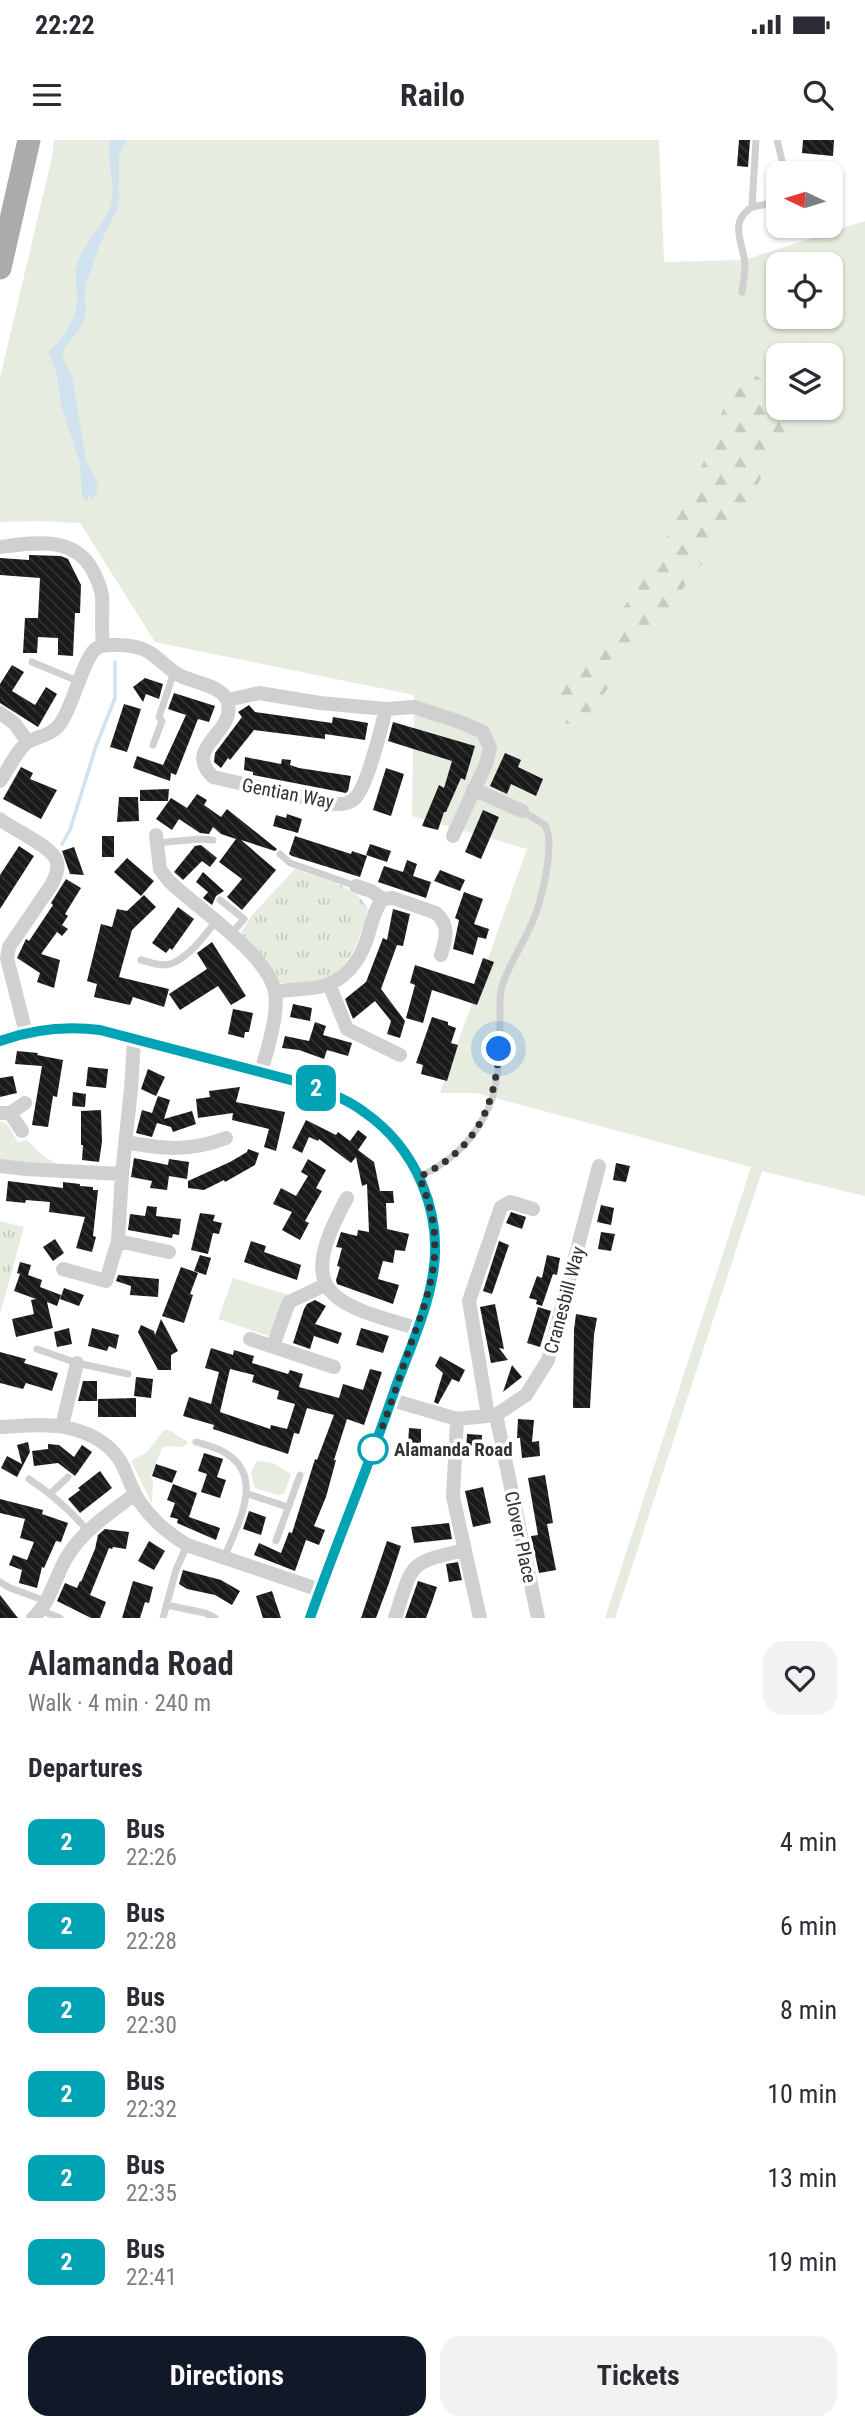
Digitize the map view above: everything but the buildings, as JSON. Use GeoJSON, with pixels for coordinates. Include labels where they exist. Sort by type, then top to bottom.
{"type":"FeatureCollection","features":[{"type":"Feature","properties":{"kind":"main road"},"geometry":{"type":"LineString","coordinates":[[0,268],[29,140]]}},
{"type":"Feature","properties":{"kind":"street"},"geometry":{"type":"LineString","coordinates":[[0,547],[60,544],[87,559],[102,595],[103,645]]}},
{"type":"Feature","properties":{"kind":"street"},"geometry":{"type":"LineString","coordinates":[[0,781],[28,742],[58,727],[71,705],[89,656],[95,648],[103,645],[134,647],[148,652],[188,680],[220,691],[228,700],[259,693],[320,703],[386,709],[414,707],[483,732],[490,748],[486,764],[453,836]]}},
{"type":"Feature","properties":{"kind":"street","name":"Gentian Way"},"geometry":{"type":"LineString","coordinates":[[228,700],[227,720],[203,752],[204,766],[213,778],[339,805],[354,799],[360,793],[386,709]]}},
{"type":"Feature","properties":{"kind":"street"},"geometry":{"type":"LineString","coordinates":[[0,713],[14,723],[28,742]]}},
{"type":"Feature","properties":{"kind":"street"},"geometry":{"type":"LineString","coordinates":[[474,789],[522,811]]}},
{"type":"Feature","properties":{"kind":"street"},"geometry":{"type":"LineString","coordinates":[[1,822],[54,855],[57,863],[57,873],[52,884],[9,947],[7,958],[26,1033]]}},
{"type":"Feature","properties":{"kind":"street"},"geometry":{"type":"LineString","coordinates":[[156,839],[160,869],[167,880],[231,934],[264,969],[275,992],[272,1026],[261,1072]]}},
{"type":"Feature","properties":{"kind":"street"},"geometry":{"type":"LineString","coordinates":[[356,886],[383,899],[393,898],[436,913],[442,918],[446,933],[441,955]]}},
{"type":"Feature","properties":{"kind":"street"},"geometry":{"type":"LineString","coordinates":[[275,992],[319,987],[344,975],[364,949],[383,899]]}},
{"type":"Feature","properties":{"kind":"street"},"geometry":{"type":"LineString","coordinates":[[329,984],[343,1024],[352,1033],[375,1041],[400,1055]]}},
{"type":"Feature","properties":{"kind":"street"},"geometry":{"type":"LineString","coordinates":[[0,1041],[26,1033],[80,1028],[261,1072],[334,1095],[365,1112],[409,1157],[428,1199],[434,1225],[436,1251],[427,1301],[310,1618]]}},
{"type":"Feature","properties":{"kind":"street"},"geometry":{"type":"LineString","coordinates":[[63,1269],[106,1281],[118,1241],[134,1040]]}},
{"type":"Feature","properties":{"kind":"street"},"geometry":{"type":"LineString","coordinates":[[22,1131],[5,1113],[25,1103]]}},
{"type":"Feature","properties":{"kind":"street"},"geometry":{"type":"LineString","coordinates":[[125,1142],[177,1149],[204,1147],[226,1138]]}},
{"type":"Feature","properties":{"kind":"street"},"geometry":{"type":"LineString","coordinates":[[0,1166],[122,1174]]}},
{"type":"Feature","properties":{"kind":"street","name":"Cranesbill Way"},"geometry":{"type":"LineString","coordinates":[[492,1415],[526,1395],[548,1360],[599,1166]]}},
{"type":"Feature","properties":{"kind":"street"},"geometry":{"type":"LineString","coordinates":[[346,1198],[334,1221],[322,1260],[325,1285],[333,1296],[346,1305],[416,1328]]}},
{"type":"Feature","properties":{"kind":"street","name":"Clover Place"},"geometry":{"type":"LineString","coordinates":[[533,1209],[510,1202],[501,1207],[469,1301],[538,1618]]}},
{"type":"Feature","properties":{"kind":"street"},"geometry":{"type":"LineString","coordinates":[[118,1241],[169,1252]]}},
{"type":"Feature","properties":{"kind":"street"},"geometry":{"type":"LineString","coordinates":[[273,1346],[289,1303],[325,1285]]}},
{"type":"Feature","properties":{"kind":"street"},"geometry":{"type":"LineString","coordinates":[[250,1339],[334,1367]]}},
{"type":"Feature","properties":{"kind":"street"},"geometry":{"type":"LineString","coordinates":[[62,1426],[77,1363]]}},
{"type":"Feature","properties":{"kind":"street"},"geometry":{"type":"LineString","coordinates":[[392,1400],[457,1419],[492,1415]]}},
{"type":"Feature","properties":{"kind":"street"},"geometry":{"type":"LineString","coordinates":[[457,1419],[453,1497],[480,1618]]}},
{"type":"Feature","properties":{"kind":"street"},"geometry":{"type":"LineString","coordinates":[[0,1427],[62,1426],[97,1438],[113,1451],[123,1465],[135,1494],[157,1525],[187,1545],[320,1590]]}},
{"type":"Feature","properties":{"kind":"street"},"geometry":{"type":"LineString","coordinates":[[40,1610],[68,1555],[88,1531],[135,1494]]}},
{"type":"Feature","properties":{"kind":"street"},"geometry":{"type":"LineString","coordinates":[[395,1618],[409,1574],[418,1563],[465,1550]]}},
{"type":"Feature","properties":{"kind":"lane"},"geometry":{"type":"LineString","coordinates":[[752,207],[756,140]]}},
{"type":"Feature","properties":{"kind":"lane"},"geometry":{"type":"LineString","coordinates":[[777,140],[782,161]]}},
{"type":"Feature","properties":{"kind":"lane"},"geometry":{"type":"LineString","coordinates":[[742,292],[745,262],[739,221],[744,212],[752,207],[766,204]]}},
{"type":"Feature","properties":{"kind":"lane"},"geometry":{"type":"LineString","coordinates":[[32,662],[80,682]]}},
{"type":"Feature","properties":{"kind":"lane"},"geometry":{"type":"LineString","coordinates":[[153,745],[162,722],[159,717],[174,672]]}},
{"type":"Feature","properties":{"kind":"lane"},"geometry":{"type":"LineString","coordinates":[[419,1177],[443,1164],[460,1150],[485,1116],[490,1102],[498,1063],[502,986],[534,919],[549,853],[550,838],[545,825],[522,811]]}},
{"type":"Feature","properties":{"kind":"lane"},"geometry":{"type":"LineString","coordinates":[[156,839],[213,840]]}},
{"type":"Feature","properties":{"kind":"lane"},"geometry":{"type":"LineString","coordinates":[[280,854],[290,863],[356,886]]}},
{"type":"Feature","properties":{"kind":"lane"},"geometry":{"type":"LineString","coordinates":[[220,900],[244,919],[231,934]]}},
{"type":"Feature","properties":{"kind":"lane"},"geometry":{"type":"LineString","coordinates":[[141,960],[160,965],[171,964],[198,942],[216,921]]}},
{"type":"Feature","properties":{"kind":"lane"},"geometry":{"type":"LineString","coordinates":[[37,1349],[77,1363],[128,1374]]}},
{"type":"Feature","properties":{"kind":"lane"},"geometry":{"type":"LineString","coordinates":[[196,1442],[227,1454],[245,1476],[248,1494],[225,1556]]}},
{"type":"Feature","properties":{"kind":"lane"},"geometry":{"type":"LineString","coordinates":[[276,1541],[300,1475]]}},
{"type":"Feature","properties":{"kind":"lane"},"geometry":{"type":"LineString","coordinates":[[51,1493],[68,1477]]}},
{"type":"Feature","properties":{"kind":"lane"},"geometry":{"type":"LineString","coordinates":[[29,1479],[51,1493],[88,1531]]}},
{"type":"Feature","properties":{"kind":"lane"},"geometry":{"type":"LineString","coordinates":[[248,1494],[288,1507]]}},
{"type":"Feature","properties":{"kind":"lane"},"geometry":{"type":"LineString","coordinates":[[163,1618],[187,1545]]}},
{"type":"Feature","properties":{"kind":"lane"},"geometry":{"type":"LineString","coordinates":[[0,1582],[40,1610],[60,1618]]}},
{"type":"Feature","properties":{"kind":"lane"},"geometry":{"type":"LineString","coordinates":[[166,1605],[205,1613],[215,1618]]}},
{"type":"Feature","properties":{"kind":"green space"},"geometry":{"type":"Polygon","coordinates":[[[54,140],[659,140],[664,262],[744,260],[766,253],[766,329],[843,329],[843,252],[769,252],[812,238],[844,238],[844,228],[865,221],[865,1196],[762,1171],[615,1618],[605,1618],[751,1167],[477,1093],[440,1093],[527,849],[412,816],[414,695],[155,642],[80,523],[0,522],[0,378],[54,140]]]}},
{"type":"Feature","properties":{"kind":"green space"},"geometry":{"type":"Polygon","coordinates":[[[809,329],[829,329],[825,343],[802,343],[809,329]]]}},
{"type":"Feature","properties":{"kind":"green space"},"geometry":{"type":"Polygon","coordinates":[[[738,369],[748,370],[766,382],[766,420],[794,420],[745,506],[582,723],[568,724],[558,717],[553,702],[563,675],[607,631],[651,568],[697,479],[738,369]]]}},
{"type":"Feature","properties":{"kind":"green space"},"geometry":{"type":"Polygon","coordinates":[[[295,869],[345,887],[368,908],[358,942],[341,968],[316,983],[299,985],[279,983],[240,934],[252,915],[295,869]]]}},
{"type":"Feature","properties":{"kind":"green space"},"geometry":{"type":"Polygon","coordinates":[[[0,1121],[7,1124],[18,1142],[27,1140],[43,1156],[62,1167],[0,1161],[0,1121]]]}},
{"type":"Feature","properties":{"kind":"green space"},"geometry":{"type":"Polygon","coordinates":[[[0,1221],[24,1227],[0,1314],[0,1221]]]}},
{"type":"Feature","properties":{"kind":"green space"},"geometry":{"type":"Polygon","coordinates":[[[233,1278],[289,1295],[269,1336],[218,1319],[233,1278]]]}},
{"type":"Feature","properties":{"kind":"green space"},"geometry":{"type":"Polygon","coordinates":[[[164,1430],[169,1430],[188,1442],[183,1447],[162,1448],[151,1476],[152,1504],[131,1461],[147,1452],[164,1430]]]}},
{"type":"Feature","properties":{"kind":"green space"},"geometry":{"type":"Polygon","coordinates":[[[257,1461],[273,1463],[291,1474],[284,1494],[277,1495],[255,1488],[251,1473],[257,1461]]]}},
{"type":"Feature","properties":{"kind":"water"},"geometry":{"type":"Polygon","coordinates":[[[111,140],[127,140],[119,155],[119,204],[100,244],[86,285],[83,324],[62,355],[72,377],[86,460],[98,485],[97,493],[91,499],[89,494],[87,501],[82,496],[80,463],[61,405],[56,370],[48,353],[63,336],[74,317],[77,302],[77,265],[110,208],[113,191],[109,155],[111,140]]]}},
{"type":"Feature","properties":{"kind":"waterway"},"geometry":{"type":"LineString","coordinates":[[62,844],[70,830],[96,746],[115,698],[115,662]]}},
{"type":"Feature","properties":{"kind":"bus line","name":"2"},"geometry":{"type":"LineString","coordinates":[[0,1041],[26,1033],[80,1028],[100,1030],[302,1083],[334,1095],[365,1112],[409,1157],[428,1199],[434,1225],[436,1251],[433,1275],[427,1301],[392,1400],[310,1618]]}},
{"type":"Feature","properties":{"kind":"place","name":"Alamanda Road"},"geometry":{"type":"Point","coordinates":[373,1449]}},
{"type":"Feature","properties":{"kind":"route"},"geometry":{"type":"LineString","coordinates":[[373,1449],[427,1301],[433,1275],[436,1251],[434,1225],[419,1177],[451,1159],[480,1125],[490,1102],[499,1049]]}}]}
